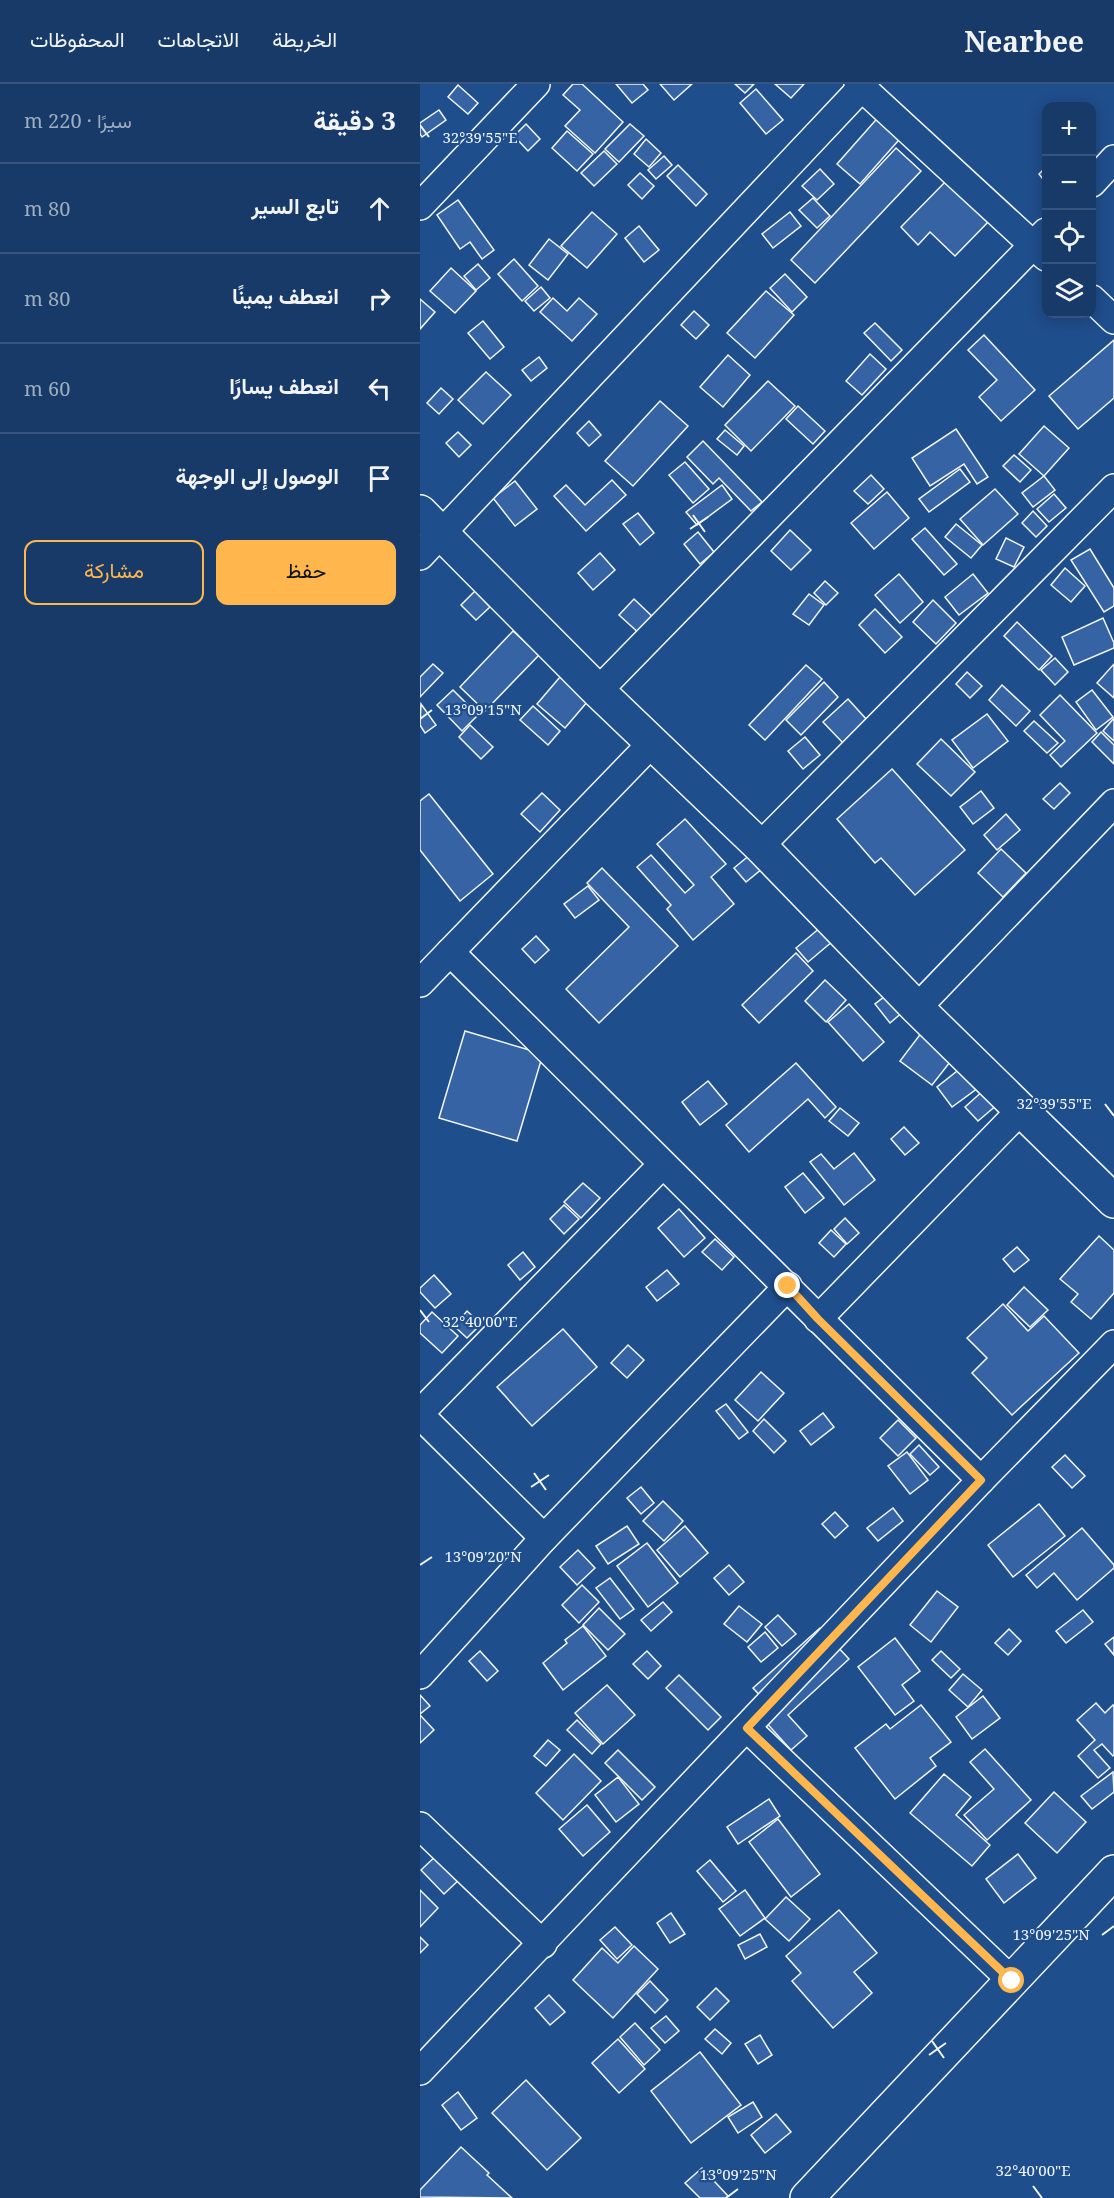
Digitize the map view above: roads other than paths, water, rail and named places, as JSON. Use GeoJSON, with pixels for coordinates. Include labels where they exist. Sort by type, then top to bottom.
{"type":"FeatureCollection","features":[{"type":"Feature","properties":{"kind":"street"},"geometry":{"type":"LineString","coordinates":[[420,206],[536,84]]}},
{"type":"Feature","properties":{"kind":"street"},"geometry":{"type":"LineString","coordinates":[[598,691],[1042,245],[862,85],[427,534],[598,691],[759,846],[917,1008],[1114,1201]]}},
{"type":"Feature","properties":{"kind":"street"},"geometry":{"type":"LineString","coordinates":[[1096,179],[1114,159]]}},
{"type":"Feature","properties":{"kind":"street"},"geometry":{"type":"LineString","coordinates":[[1096,303],[1114,320]]}},
{"type":"Feature","properties":{"kind":"street"},"geometry":{"type":"LineString","coordinates":[[759,846],[1114,488]]}},
{"type":"Feature","properties":{"kind":"street"},"geometry":{"type":"LineString","coordinates":[[420,983],[652,744]]}},
{"type":"Feature","properties":{"kind":"street"},"geometry":{"type":"LineString","coordinates":[[917,1008],[1114,803]]}},
{"type":"Feature","properties":{"kind":"street"},"geometry":{"type":"LineString","coordinates":[[450,952],[981,1480]]}},
{"type":"Feature","properties":{"kind":"street"},"geometry":{"type":"LineString","coordinates":[[818,1319],[1022,1110]]}},
{"type":"Feature","properties":{"kind":"street"},"geometry":{"type":"LineString","coordinates":[[544,1538],[420,1414],[662,1165]]}},
{"type":"Feature","properties":{"kind":"street"},"geometry":{"type":"LineString","coordinates":[[420,1675],[544,1538],[788,1286]]}},
{"type":"Feature","properties":{"kind":"street"},"geometry":{"type":"LineString","coordinates":[[420,2071],[981,1480],[1114,1344]]}},
{"type":"Feature","properties":{"kind":"street"},"geometry":{"type":"LineString","coordinates":[[747,1728],[1012,1981]]}},
{"type":"Feature","properties":{"kind":"street"},"geometry":{"type":"LineString","coordinates":[[420,1826],[543,1944]]}},
{"type":"Feature","properties":{"kind":"street"},"geometry":{"type":"LineString","coordinates":[[807,2198],[1114,1872]]}}]}
